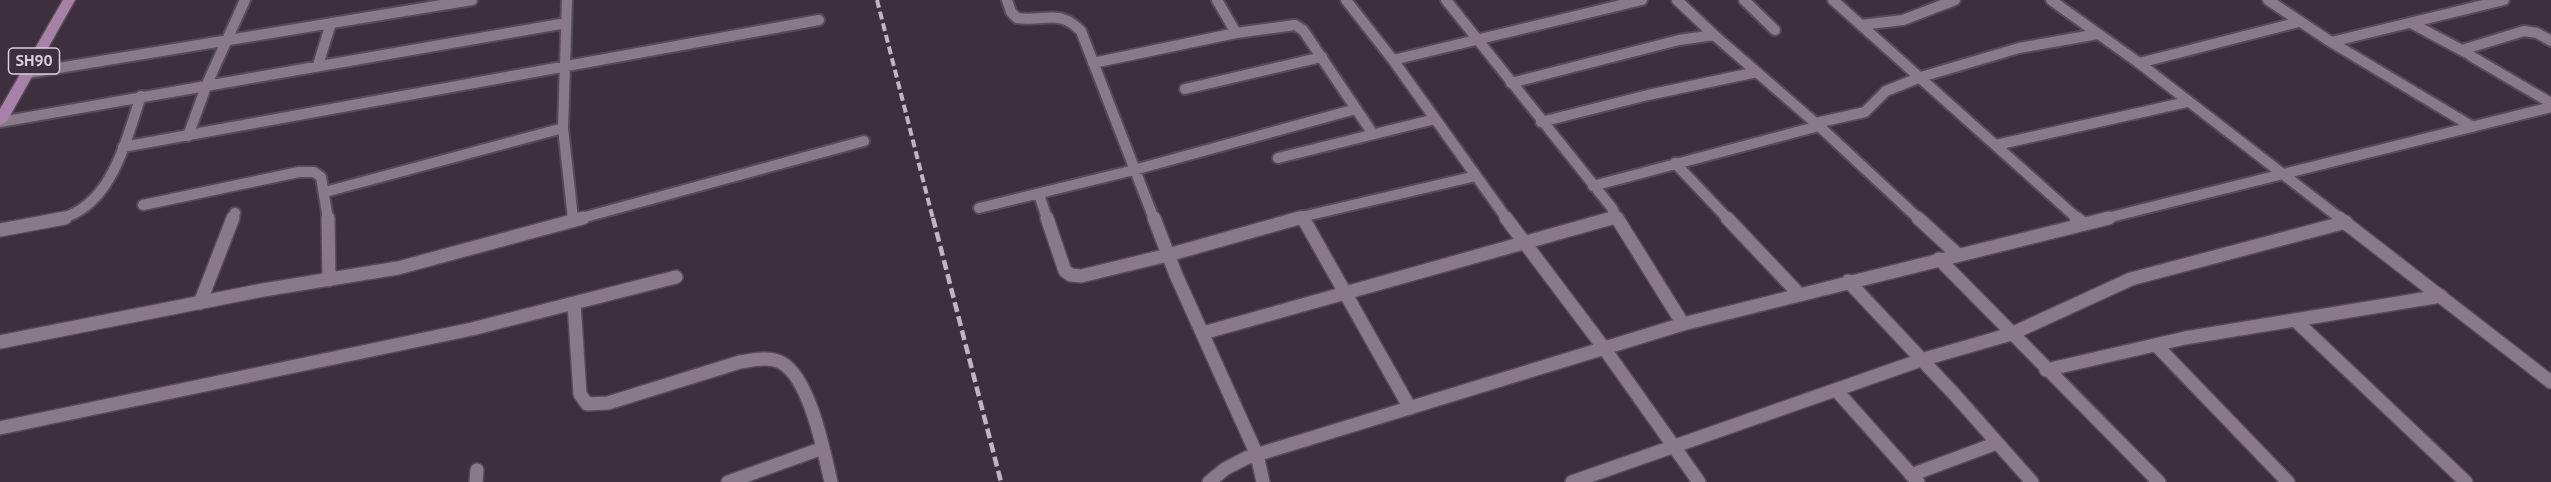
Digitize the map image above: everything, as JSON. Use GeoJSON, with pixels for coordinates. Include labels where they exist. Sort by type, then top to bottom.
{"type":"FeatureCollection","features":[{"type":"Feature","properties":{"kind":"main road","name":"SH90"},"geometry":{"type":"LineString","coordinates":[[0,122],[69,0]]}},
{"type":"Feature","properties":{"kind":"street"},"geometry":{"type":"LineString","coordinates":[[188,136],[207,84],[245,0]]}},
{"type":"Feature","properties":{"kind":"street"},"geometry":{"type":"LineString","coordinates":[[28,73],[331,23],[425,4],[472,0]]}},
{"type":"Feature","properties":{"kind":"street"},"geometry":{"type":"LineString","coordinates":[[567,0],[563,128],[573,220]]}},
{"type":"Feature","properties":{"kind":"street"},"geometry":{"type":"LineString","coordinates":[[1007,0],[1012,15],[1018,19],[1056,16],[1069,18],[1081,31],[1168,255],[1257,455],[1263,482]]}},
{"type":"Feature","properties":{"kind":"street"},"geometry":{"type":"LineString","coordinates":[[1217,0],[1236,33]]}},
{"type":"Feature","properties":{"kind":"street"},"geometry":{"type":"LineString","coordinates":[[1346,0],[1393,60],[1522,241],[1604,348],[1699,482]]}},
{"type":"Feature","properties":{"kind":"street"},"geometry":{"type":"LineString","coordinates":[[1446,0],[1612,208],[1683,324]]}},
{"type":"Feature","properties":{"kind":"street"},"geometry":{"type":"LineString","coordinates":[[1393,60],[1642,0]]}},
{"type":"Feature","properties":{"kind":"street"},"geometry":{"type":"LineString","coordinates":[[1677,0],[1817,125],[1957,255]]}},
{"type":"Feature","properties":{"kind":"street"},"geometry":{"type":"LineString","coordinates":[[1744,0],[1775,30]]}},
{"type":"Feature","properties":{"kind":"street"},"geometry":{"type":"LineString","coordinates":[[1833,0],[2082,223]]}},
{"type":"Feature","properties":{"kind":"street"},"geometry":{"type":"LineString","coordinates":[[1862,25],[1903,20],[1955,0]]}},
{"type":"Feature","properties":{"kind":"street"},"geometry":{"type":"LineString","coordinates":[[2051,0],[2139,63],[2551,382]]}},
{"type":"Feature","properties":{"kind":"street"},"geometry":{"type":"LineString","coordinates":[[2268,0],[2331,42],[2473,127]]}},
{"type":"Feature","properties":{"kind":"street"},"geometry":{"type":"LineString","coordinates":[[2331,42],[2504,0]]}},
{"type":"Feature","properties":{"kind":"street"},"geometry":{"type":"LineString","coordinates":[[123,147],[819,20]]}},
{"type":"Feature","properties":{"kind":"street"},"geometry":{"type":"LineString","coordinates":[[2139,63],[2299,22]]}},
{"type":"Feature","properties":{"kind":"street"},"geometry":{"type":"LineString","coordinates":[[318,65],[331,23]]}},
{"type":"Feature","properties":{"kind":"street"},"geometry":{"type":"LineString","coordinates":[[0,122],[566,23]]}},
{"type":"Feature","properties":{"kind":"street"},"geometry":{"type":"LineString","coordinates":[[2411,23],[2551,103]]}},
{"type":"Feature","properties":{"kind":"street"},"geometry":{"type":"LineString","coordinates":[[1093,63],[1236,33],[1295,25],[1303,30],[1373,135]]}},
{"type":"Feature","properties":{"kind":"street"},"geometry":{"type":"LineString","coordinates":[[2467,53],[2465,49],[2467,47],[2524,31],[2537,33],[2551,41]]}},
{"type":"Feature","properties":{"kind":"street"},"geometry":{"type":"LineString","coordinates":[[1593,186],[1865,112],[1886,91],[1921,77],[2019,48],[2098,34]]}},
{"type":"Feature","properties":{"kind":"street"},"geometry":{"type":"LineString","coordinates":[[1511,83],[1679,40],[1714,35]]}},
{"type":"Feature","properties":{"kind":"street"},"geometry":{"type":"LineString","coordinates":[[1185,89],[1322,57]]}},
{"type":"Feature","properties":{"kind":"street"},"geometry":{"type":"LineString","coordinates":[[1542,122],[1648,95],[1756,72]]}},
{"type":"Feature","properties":{"kind":"street"},"geometry":{"type":"LineString","coordinates":[[0,230],[80,212],[99,196],[123,147],[141,96]]}},
{"type":"Feature","properties":{"kind":"street"},"geometry":{"type":"LineString","coordinates":[[1996,145],[2187,102]]}},
{"type":"Feature","properties":{"kind":"street"},"geometry":{"type":"LineString","coordinates":[[1209,482],[1225,469],[1257,455],[1683,324],[1848,281],[2551,108]]}},
{"type":"Feature","properties":{"kind":"street"},"geometry":{"type":"LineString","coordinates":[[979,208],[1134,170],[1356,109]]}},
{"type":"Feature","properties":{"kind":"street"},"geometry":{"type":"LineString","coordinates":[[1278,158],[1435,119]]}},
{"type":"Feature","properties":{"kind":"street"},"geometry":{"type":"LineString","coordinates":[[325,192],[563,128]]}},
{"type":"Feature","properties":{"kind":"street"},"geometry":{"type":"LineString","coordinates":[[0,342],[303,283],[398,268],[864,141]]}},
{"type":"Feature","properties":{"kind":"street"},"geometry":{"type":"LineString","coordinates":[[1675,163],[1799,294]]}},
{"type":"Feature","properties":{"kind":"street"},"geometry":{"type":"LineString","coordinates":[[143,205],[299,172],[314,172],[321,177],[328,208],[329,280]]}},
{"type":"Feature","properties":{"kind":"street"},"geometry":{"type":"LineString","coordinates":[[1039,194],[1065,271],[1071,276],[1081,276],[1168,255],[1302,216],[1476,176]]}},
{"type":"Feature","properties":{"kind":"street"},"geometry":{"type":"LineString","coordinates":[[200,303],[235,213]]}},
{"type":"Feature","properties":{"kind":"street"},"geometry":{"type":"LineString","coordinates":[[1203,333],[1615,215]]}},
{"type":"Feature","properties":{"kind":"street"},"geometry":{"type":"LineString","coordinates":[[1302,216],[1410,408]]}},
{"type":"Feature","properties":{"kind":"street"},"geometry":{"type":"LineString","coordinates":[[1572,482],[1921,360],[2011,334],[2131,279],[2346,222]]}},
{"type":"Feature","properties":{"kind":"street"},"geometry":{"type":"LineString","coordinates":[[1939,259],[2159,482]]}},
{"type":"Feature","properties":{"kind":"street"},"geometry":{"type":"LineString","coordinates":[[0,428],[472,330],[676,277]]}},
{"type":"Feature","properties":{"kind":"street"},"geometry":{"type":"LineString","coordinates":[[1848,281],[2032,482]]}},
{"type":"Feature","properties":{"kind":"street"},"geometry":{"type":"LineString","coordinates":[[2046,370],[2156,345],[2441,296]]}},
{"type":"Feature","properties":{"kind":"street"},"geometry":{"type":"LineString","coordinates":[[574,303],[580,394],[587,404],[608,403],[740,362],[762,359],[781,362],[800,382],[823,448],[831,482]]}},
{"type":"Feature","properties":{"kind":"street"},"geometry":{"type":"LineString","coordinates":[[2296,321],[2466,482]]}},
{"type":"Feature","properties":{"kind":"street"},"geometry":{"type":"LineString","coordinates":[[2156,345],[2287,482]]}},
{"type":"Feature","properties":{"kind":"street"},"geometry":{"type":"LineString","coordinates":[[1836,390],[1912,479],[1997,443]]}},
{"type":"Feature","properties":{"kind":"street"},"geometry":{"type":"LineString","coordinates":[[728,482],[823,448]]}},
{"type":"Feature","properties":{"kind":"railway"},"geometry":{"type":"LineString","coordinates":[[877,0],[933,219]]}},
{"type":"Feature","properties":{"kind":"railway"},"geometry":{"type":"LineString","coordinates":[[933,218],[1001,482]]}}]}
